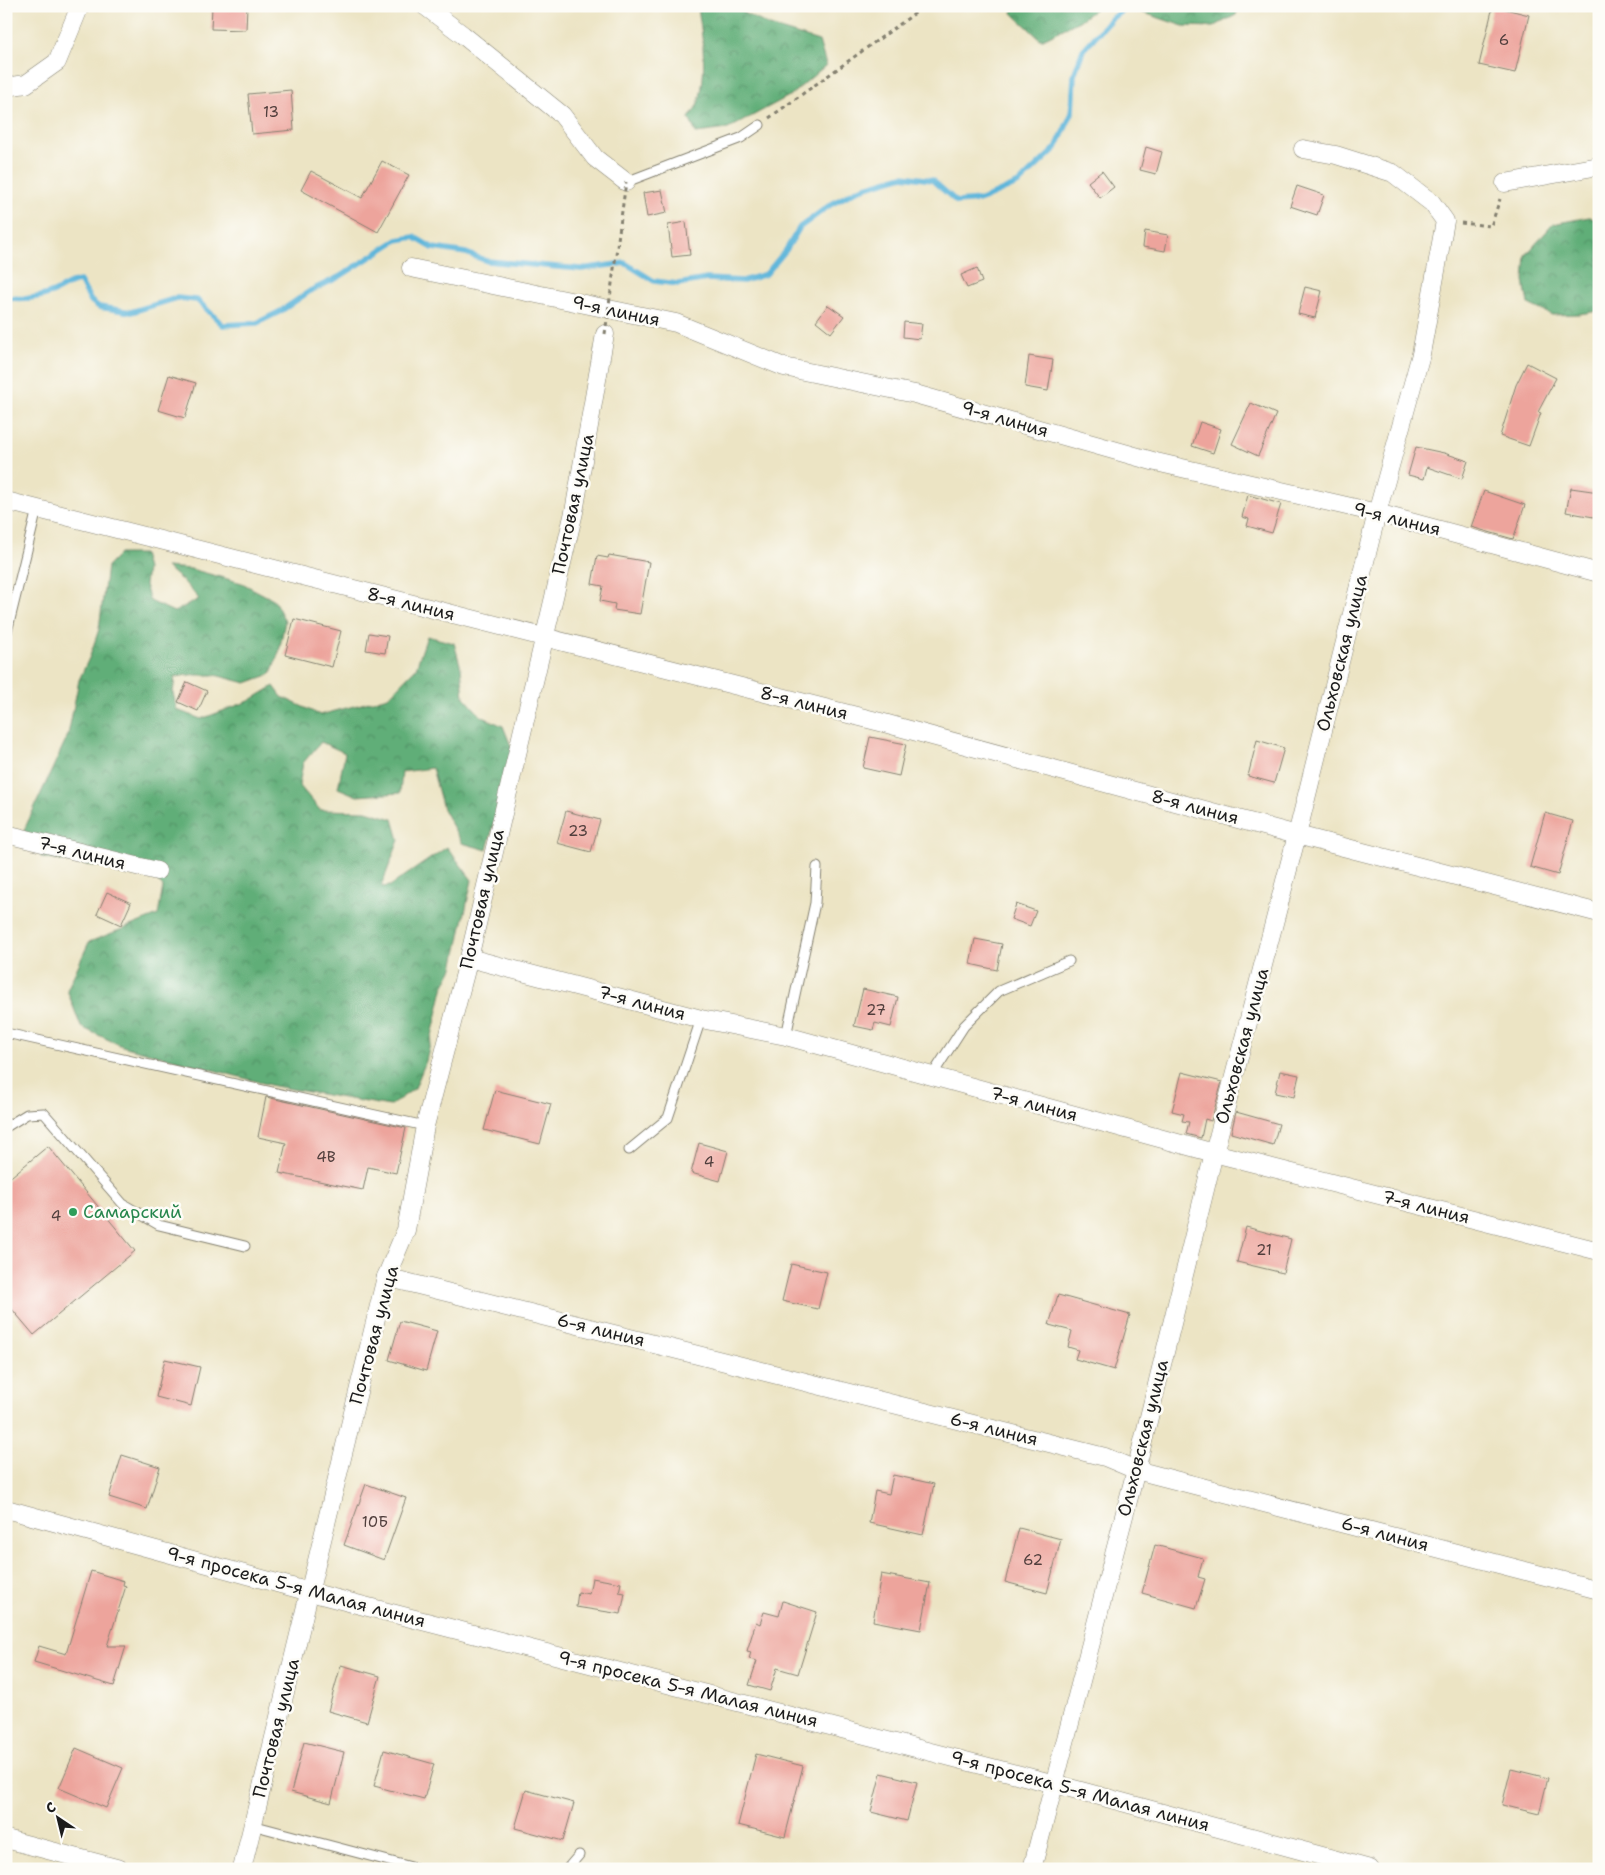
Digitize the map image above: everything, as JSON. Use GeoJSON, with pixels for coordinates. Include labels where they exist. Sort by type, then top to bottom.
{"type":"FeatureCollection","features":[{"type":"Feature","properties":{"kind":"street"},"geometry":{"type":"LineString","coordinates":[[6,87],[26,84],[57,62],[80,6]]}},
{"type":"Feature","properties":{"kind":"street"},"geometry":{"type":"LineString","coordinates":[[425,6],[562,115],[595,158],[626,182]]}},
{"type":"Feature","properties":{"kind":"street"},"geometry":{"type":"LineString","coordinates":[[1303,149],[1336,155],[1393,173],[1432,203],[1445,221]]}},
{"type":"Feature","properties":{"kind":"street"},"geometry":{"type":"LineString","coordinates":[[1504,187],[1599,166]]}},
{"type":"Feature","properties":{"kind":"street","name":"Ольховская улица"},"geometry":{"type":"LineString","coordinates":[[1032,1869],[1136,1470],[1214,1152],[1297,835],[1377,513],[1420,354],[1445,221]]}},
{"type":"Feature","properties":{"kind":"street","name":"9-я линия"},"geometry":{"type":"LineString","coordinates":[[411,268],[676,323],[784,366],[915,394],[1156,462],[1377,513],[1599,573]]}},
{"type":"Feature","properties":{"kind":"street","name":"Почтовая улица"},"geometry":{"type":"LineString","coordinates":[[242,1869],[386,1276],[406,1230],[425,1126],[469,958],[543,637],[574,512],[605,334]]}},
{"type":"Feature","properties":{"kind":"street","name":"8-я линия"},"geometry":{"type":"LineString","coordinates":[[6,501],[894,725],[1297,835],[1599,913]]}},
{"type":"Feature","properties":{"kind":"street","name":"7-я линия"},"geometry":{"type":"LineString","coordinates":[[6,834],[157,871]]}},
{"type":"Feature","properties":{"kind":"street","name":"7-я линия"},"geometry":{"type":"LineString","coordinates":[[469,958],[701,1018],[786,1036],[931,1077],[1214,1152],[1599,1251]]}},
{"type":"Feature","properties":{"kind":"street","name":"6-я линия"},"geometry":{"type":"LineString","coordinates":[[386,1276],[1105,1457],[1136,1470],[1599,1590]]}},
{"type":"Feature","properties":{"kind":"street","name":"9-я просека 5-я Малая линия"},"geometry":{"type":"LineString","coordinates":[[6,1509],[310,1592],[1054,1784],[1370,1869]]}},
{"type":"Feature","properties":{"kind":"street"},"geometry":{"type":"LineString","coordinates":[[6,1839],[120,1869]]}},
{"type":"Feature","properties":{"kind":"lane"},"geometry":{"type":"LineString","coordinates":[[626,182],[741,138],[760,125]]}},
{"type":"Feature","properties":{"kind":"lane"},"geometry":{"type":"LineString","coordinates":[[6,636],[36,509]]}},
{"type":"Feature","properties":{"kind":"lane"},"geometry":{"type":"LineString","coordinates":[[786,1036],[815,903],[817,867]]}},
{"type":"Feature","properties":{"kind":"lane"},"geometry":{"type":"LineString","coordinates":[[931,1077],[964,1026],[999,991],[1069,961]]}},
{"type":"Feature","properties":{"kind":"lane"},"geometry":{"type":"LineString","coordinates":[[629,1150],[668,1118],[701,1018]]}},
{"type":"Feature","properties":{"kind":"lane"},"geometry":{"type":"LineString","coordinates":[[6,1033],[425,1126]]}},
{"type":"Feature","properties":{"kind":"lane"},"geometry":{"type":"LineString","coordinates":[[6,1127],[27,1114],[44,1114],[123,1204],[159,1225],[246,1246]]}},
{"type":"Feature","properties":{"kind":"lane"},"geometry":{"type":"LineString","coordinates":[[252,1825],[420,1869]]}},
{"type":"Feature","properties":{"kind":"lane"},"geometry":{"type":"LineString","coordinates":[[567,1869],[579,1855]]}},
{"type":"Feature","properties":{"kind":"path"},"geometry":{"type":"LineString","coordinates":[[760,125],[925,6]]}},
{"type":"Feature","properties":{"kind":"path"},"geometry":{"type":"LineString","coordinates":[[605,334],[626,182]]}},
{"type":"Feature","properties":{"kind":"path"},"geometry":{"type":"LineString","coordinates":[[1445,221],[1491,226],[1504,187]]}},
{"type":"Feature","properties":{"kind":"green space"},"geometry":{"type":"Polygon","coordinates":[[[702,6],[731,6],[770,26],[819,41],[826,65],[791,95],[728,129],[696,133],[689,118],[699,101],[703,78],[703,43],[698,8],[702,6]]]}},
{"type":"Feature","properties":{"kind":"green space"},"geometry":{"type":"Polygon","coordinates":[[[1014,6],[1100,6],[1079,21],[1041,40],[1012,13],[1014,6]]]}},
{"type":"Feature","properties":{"kind":"green space"},"geometry":{"type":"Polygon","coordinates":[[[1123,6],[1239,6],[1236,15],[1213,27],[1183,26],[1123,6]]]}},
{"type":"Feature","properties":{"kind":"green space"},"geometry":{"type":"Polygon","coordinates":[[[1589,217],[1599,219],[1599,311],[1552,315],[1528,304],[1524,281],[1526,255],[1553,224],[1589,217]]]}},
{"type":"Feature","properties":{"kind":"green space"},"geometry":{"type":"Polygon","coordinates":[[[119,554],[143,554],[147,569],[145,585],[150,601],[174,612],[199,599],[185,583],[166,567],[191,569],[242,583],[274,600],[285,621],[279,652],[271,674],[246,683],[215,675],[175,677],[173,693],[177,710],[201,719],[249,701],[274,686],[282,697],[320,715],[388,697],[416,668],[427,636],[454,643],[461,668],[464,697],[481,716],[503,726],[513,751],[487,850],[462,843],[443,809],[432,768],[402,772],[400,793],[357,796],[338,788],[345,753],[321,742],[303,763],[299,785],[320,810],[366,811],[393,819],[399,840],[381,887],[390,886],[447,847],[472,880],[453,968],[444,985],[426,1061],[415,1088],[390,1106],[274,1086],[122,1046],[81,1027],[67,990],[89,942],[158,915],[163,887],[142,865],[95,866],[42,858],[24,830],[68,735],[79,680],[99,629],[107,566],[119,554]]]}},
{"type":"Feature","properties":{"kind":"building"},"geometry":{"type":"Polygon","coordinates":[[[212,6],[247,6],[246,30],[211,29],[212,6]]]}},
{"type":"Feature","properties":{"kind":"building"},"geometry":{"type":"Polygon","coordinates":[[[1493,6],[1529,15],[1515,73],[1479,65],[1493,6]]]}},
{"type":"Feature","properties":{"kind":"building"},"geometry":{"type":"Polygon","coordinates":[[[291,90],[294,130],[252,134],[248,94],[291,90]]]}},
{"type":"Feature","properties":{"kind":"building"},"geometry":{"type":"Polygon","coordinates":[[[1146,147],[1162,152],[1156,174],[1140,170],[1146,147]]]}},
{"type":"Feature","properties":{"kind":"building"},"geometry":{"type":"Polygon","coordinates":[[[382,161],[409,175],[378,232],[301,190],[311,171],[362,198],[382,161]]]}},
{"type":"Feature","properties":{"kind":"building"},"geometry":{"type":"Polygon","coordinates":[[[1102,171],[1114,187],[1100,198],[1088,182],[1102,171]]]}},
{"type":"Feature","properties":{"kind":"building"},"geometry":{"type":"Polygon","coordinates":[[[1297,186],[1324,195],[1317,215],[1290,206],[1297,186]]]}},
{"type":"Feature","properties":{"kind":"building"},"geometry":{"type":"Polygon","coordinates":[[[662,190],[667,213],[647,217],[643,193],[662,190]]]}},
{"type":"Feature","properties":{"kind":"building"},"geometry":{"type":"Polygon","coordinates":[[[686,222],[690,255],[672,257],[668,225],[686,222]]]}},
{"type":"Feature","properties":{"kind":"building"},"geometry":{"type":"Polygon","coordinates":[[[1145,231],[1168,235],[1165,251],[1143,247],[1145,231]]]}},
{"type":"Feature","properties":{"kind":"building"},"geometry":{"type":"Polygon","coordinates":[[[977,268],[982,282],[967,288],[961,275],[977,268]]]}},
{"type":"Feature","properties":{"kind":"building"},"geometry":{"type":"Polygon","coordinates":[[[1305,287],[1322,291],[1315,318],[1298,314],[1305,287]]]}},
{"type":"Feature","properties":{"kind":"building"},"geometry":{"type":"Polygon","coordinates":[[[828,305],[844,316],[831,333],[816,321],[828,305]]]}},
{"type":"Feature","properties":{"kind":"building"},"geometry":{"type":"Polygon","coordinates":[[[904,322],[922,324],[920,339],[903,337],[904,322]]]}},
{"type":"Feature","properties":{"kind":"building"},"geometry":{"type":"Polygon","coordinates":[[[1029,356],[1053,360],[1048,391],[1025,387],[1029,356]]]}},
{"type":"Feature","properties":{"kind":"building"},"geometry":{"type":"Polygon","coordinates":[[[1527,363],[1556,378],[1538,412],[1541,413],[1529,446],[1500,436],[1516,385],[1527,363]]]}},
{"type":"Feature","properties":{"kind":"building"},"geometry":{"type":"Polygon","coordinates":[[[169,375],[196,383],[185,418],[158,410],[169,375]]]}},
{"type":"Feature","properties":{"kind":"building"},"geometry":{"type":"Polygon","coordinates":[[[1251,403],[1276,414],[1258,456],[1232,444],[1251,403]]]}},
{"type":"Feature","properties":{"kind":"building"},"geometry":{"type":"Polygon","coordinates":[[[1200,422],[1221,429],[1213,453],[1192,446],[1200,422]]]}},
{"type":"Feature","properties":{"kind":"building"},"geometry":{"type":"Polygon","coordinates":[[[1416,447],[1468,461],[1462,479],[1427,467],[1424,479],[1408,475],[1416,447]]]}},
{"type":"Feature","properties":{"kind":"building"},"geometry":{"type":"Polygon","coordinates":[[[1571,488],[1599,492],[1599,518],[1566,512],[1571,488]]]}},
{"type":"Feature","properties":{"kind":"building"},"geometry":{"type":"Polygon","coordinates":[[[1484,491],[1525,505],[1513,539],[1471,527],[1484,491]]]}},
{"type":"Feature","properties":{"kind":"building"},"geometry":{"type":"Polygon","coordinates":[[[1248,495],[1281,504],[1272,533],[1247,526],[1249,519],[1242,517],[1248,495]]]}},
{"type":"Feature","properties":{"kind":"building"},"geometry":{"type":"Polygon","coordinates":[[[609,555],[649,562],[640,614],[614,610],[615,604],[600,601],[603,586],[592,584],[597,556],[608,558],[609,555]]]}},
{"type":"Feature","properties":{"kind":"building"},"geometry":{"type":"Polygon","coordinates":[[[294,619],[341,631],[332,667],[285,655],[294,619]]]}},
{"type":"Feature","properties":{"kind":"building"},"geometry":{"type":"Polygon","coordinates":[[[369,633],[388,636],[385,653],[366,650],[369,633]]]}},
{"type":"Feature","properties":{"kind":"building"},"geometry":{"type":"Polygon","coordinates":[[[187,682],[207,691],[198,711],[178,702],[187,682]]]}},
{"type":"Feature","properties":{"kind":"building"},"geometry":{"type":"Polygon","coordinates":[[[870,737],[906,744],[899,776],[863,768],[870,737]]]}},
{"type":"Feature","properties":{"kind":"building"},"geometry":{"type":"Polygon","coordinates":[[[1257,740],[1284,748],[1274,783],[1248,776],[1257,740]]]}},
{"type":"Feature","properties":{"kind":"building"},"geometry":{"type":"Polygon","coordinates":[[[566,811],[600,820],[591,852],[557,843],[566,811]]]}},
{"type":"Feature","properties":{"kind":"building"},"geometry":{"type":"Polygon","coordinates":[[[1545,813],[1573,821],[1558,875],[1530,867],[1545,813]]]}},
{"type":"Feature","properties":{"kind":"building"},"geometry":{"type":"Polygon","coordinates":[[[107,892],[131,903],[121,925],[97,914],[107,892]]]}},
{"type":"Feature","properties":{"kind":"building"},"geometry":{"type":"Polygon","coordinates":[[[1016,904],[1036,911],[1030,926],[1011,919],[1016,904]]]}},
{"type":"Feature","properties":{"kind":"building"},"geometry":{"type":"Polygon","coordinates":[[[975,939],[1002,944],[997,970],[970,964],[975,939]]]}},
{"type":"Feature","properties":{"kind":"building"},"geometry":{"type":"Polygon","coordinates":[[[863,989],[898,997],[891,1027],[875,1023],[873,1030],[854,1026],[863,989]]]}},
{"type":"Feature","properties":{"kind":"building"},"geometry":{"type":"Polygon","coordinates":[[[1280,1071],[1299,1075],[1294,1097],[1275,1093],[1280,1071]]]}},
{"type":"Feature","properties":{"kind":"building"},"geometry":{"type":"Polygon","coordinates":[[[1182,1072],[1222,1082],[1211,1121],[1205,1119],[1201,1138],[1186,1134],[1189,1122],[1182,1121],[1184,1114],[1172,1111],[1182,1072]]]}},
{"type":"Feature","properties":{"kind":"building"},"geometry":{"type":"Polygon","coordinates":[[[495,1090],[551,1104],[540,1144],[484,1130],[495,1090]]]}},
{"type":"Feature","properties":{"kind":"building"},"geometry":{"type":"Polygon","coordinates":[[[266,1097],[406,1128],[396,1173],[368,1167],[363,1190],[279,1173],[286,1143],[258,1137],[266,1097]]]}},
{"type":"Feature","properties":{"kind":"building"},"geometry":{"type":"Polygon","coordinates":[[[1236,1112],[1279,1124],[1273,1145],[1231,1133],[1236,1112]]]}},
{"type":"Feature","properties":{"kind":"building"},"geometry":{"type":"Polygon","coordinates":[[[699,1143],[728,1151],[720,1181],[691,1173],[699,1143]]]}},
{"type":"Feature","properties":{"kind":"building"},"geometry":{"type":"Polygon","coordinates":[[[48,1146],[135,1251],[34,1335],[6,1302],[6,1181],[48,1146]]]}},
{"type":"Feature","properties":{"kind":"building"},"geometry":{"type":"Polygon","coordinates":[[[1246,1227],[1291,1239],[1283,1273],[1237,1262],[1246,1227]]]}},
{"type":"Feature","properties":{"kind":"building"},"geometry":{"type":"Polygon","coordinates":[[[791,1264],[827,1272],[818,1309],[782,1301],[791,1264]]]}},
{"type":"Feature","properties":{"kind":"building"},"geometry":{"type":"Polygon","coordinates":[[[1058,1295],[1130,1315],[1114,1370],[1075,1359],[1078,1350],[1068,1347],[1072,1331],[1049,1325],[1058,1295]]]}},
{"type":"Feature","properties":{"kind":"building"},"geometry":{"type":"Polygon","coordinates":[[[400,1321],[437,1331],[426,1371],[389,1360],[400,1321]]]}},
{"type":"Feature","properties":{"kind":"building"},"geometry":{"type":"Polygon","coordinates":[[[165,1359],[200,1367],[191,1406],[156,1397],[165,1359]]]}},
{"type":"Feature","properties":{"kind":"building"},"geometry":{"type":"Polygon","coordinates":[[[122,1455],[160,1467],[147,1509],[109,1497],[122,1455]]]}},
{"type":"Feature","properties":{"kind":"building"},"geometry":{"type":"Polygon","coordinates":[[[893,1475],[934,1484],[923,1535],[869,1523],[875,1491],[889,1494],[893,1475]]]}},
{"type":"Feature","properties":{"kind":"building"},"geometry":{"type":"Polygon","coordinates":[[[366,1484],[406,1498],[384,1560],[344,1545],[366,1484]]]}},
{"type":"Feature","properties":{"kind":"building"},"geometry":{"type":"Polygon","coordinates":[[[1019,1528],[1061,1539],[1047,1593],[1005,1582],[1019,1528]]]}},
{"type":"Feature","properties":{"kind":"building"},"geometry":{"type":"Polygon","coordinates":[[[1155,1545],[1203,1558],[1198,1577],[1205,1579],[1196,1608],[1142,1593],[1155,1545]]]}},
{"type":"Feature","properties":{"kind":"building"},"geometry":{"type":"Polygon","coordinates":[[[91,1571],[124,1581],[123,1585],[126,1586],[107,1646],[126,1646],[114,1686],[34,1662],[39,1646],[66,1654],[91,1571]]]}},
{"type":"Feature","properties":{"kind":"building"},"geometry":{"type":"Polygon","coordinates":[[[881,1574],[930,1583],[921,1630],[873,1621],[881,1574]]]}},
{"type":"Feature","properties":{"kind":"building"},"geometry":{"type":"Polygon","coordinates":[[[592,1578],[621,1583],[619,1592],[625,1593],[621,1614],[576,1607],[578,1592],[589,1594],[592,1578]]]}},
{"type":"Feature","properties":{"kind":"building"},"geometry":{"type":"Polygon","coordinates":[[[783,1601],[817,1612],[798,1674],[777,1668],[770,1691],[749,1685],[757,1661],[749,1659],[751,1652],[747,1651],[756,1622],[760,1624],[764,1612],[779,1616],[783,1601]]]}},
{"type":"Feature","properties":{"kind":"building"},"geometry":{"type":"Polygon","coordinates":[[[341,1665],[380,1676],[367,1722],[328,1711],[341,1665]]]}},
{"type":"Feature","properties":{"kind":"building"},"geometry":{"type":"Polygon","coordinates":[[[304,1742],[344,1752],[331,1803],[291,1792],[304,1742]]]}},
{"type":"Feature","properties":{"kind":"building"},"geometry":{"type":"Polygon","coordinates":[[[76,1748],[123,1768],[106,1808],[59,1788],[76,1748]]]}},
{"type":"Feature","properties":{"kind":"building"},"geometry":{"type":"Polygon","coordinates":[[[384,1750],[434,1764],[424,1799],[374,1786],[384,1750]]]}},
{"type":"Feature","properties":{"kind":"building"},"geometry":{"type":"Polygon","coordinates":[[[756,1754],[803,1766],[785,1837],[738,1825],[756,1754]]]}},
{"type":"Feature","properties":{"kind":"building"},"geometry":{"type":"Polygon","coordinates":[[[1511,1769],[1548,1778],[1539,1814],[1502,1805],[1511,1769]]]}},
{"type":"Feature","properties":{"kind":"building"},"geometry":{"type":"Polygon","coordinates":[[[881,1773],[917,1782],[907,1821],[871,1812],[881,1773]]]}},
{"type":"Feature","properties":{"kind":"building"},"geometry":{"type":"Polygon","coordinates":[[[526,1790],[574,1803],[563,1841],[515,1828],[526,1790]]]}},
{"type":"Feature","properties":{"kind":"waterway"},"geometry":{"type":"LineString","coordinates":[[6,298],[40,296],[55,292],[80,281],[91,301],[99,307],[131,312],[177,298],[197,300],[223,325],[257,323],[281,311],[310,291],[339,277],[397,240],[414,237],[433,248],[466,253],[487,261],[581,269],[625,263],[654,281],[678,284],[707,279],[743,281],[766,274],[786,250],[800,227],[830,205],[859,189],[903,176],[932,180],[957,202],[981,200],[1019,183],[1056,148],[1072,113],[1074,75],[1083,50],[1112,18],[1128,6]]}},
{"type":"Feature","properties":{"kind":"place","name":"Самарский"},"geometry":{"type":"Point","coordinates":[73,1212]}}]}
